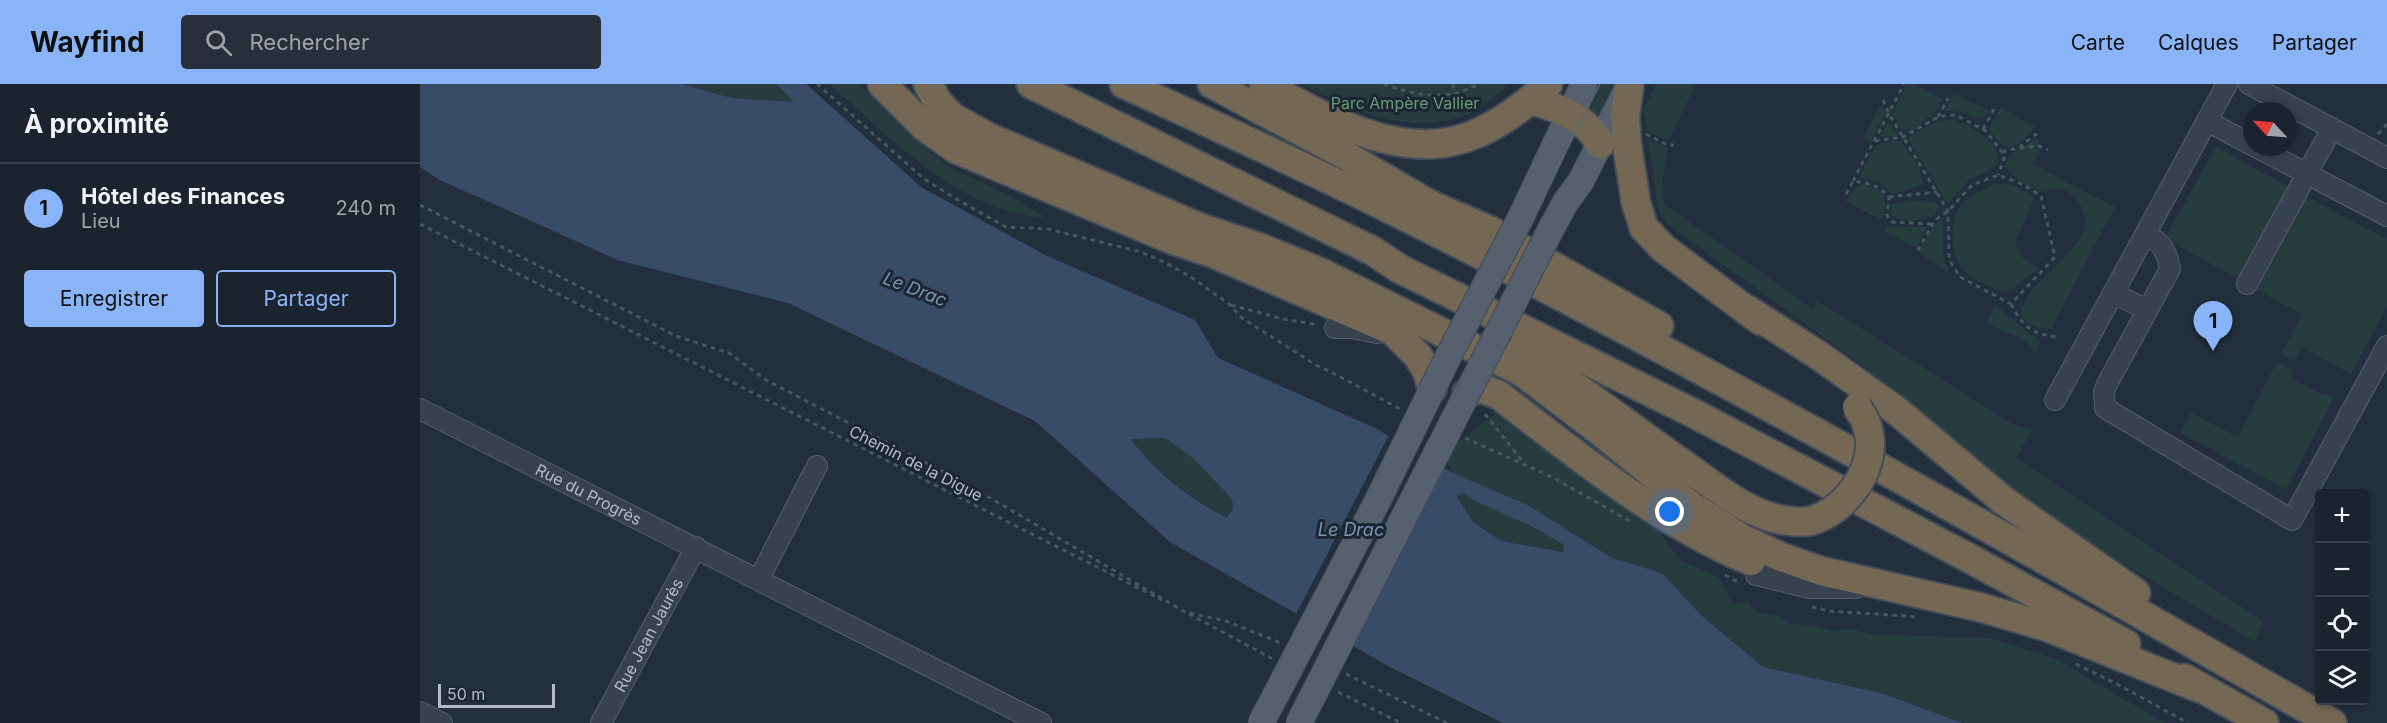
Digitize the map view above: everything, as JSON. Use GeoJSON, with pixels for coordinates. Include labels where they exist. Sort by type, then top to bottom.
{"type":"FeatureCollection","features":[{"type":"Feature","properties":{"kind":"highway"},"geometry":{"type":"LineString","coordinates":[[882,84],[925,127],[956,149],[1173,240],[1212,253]]}},
{"type":"Feature","properties":{"kind":"highway"},"geometry":{"type":"LineString","coordinates":[[928,84],[937,101],[952,117],[988,138],[1201,228],[1262,248],[1312,269],[1413,316],[1522,372],[1693,507],[1743,539],[1781,557],[1821,571],[1983,608],[2047,627],[2199,688]]}},
{"type":"Feature","properties":{"kind":"highway"},"geometry":{"type":"LineString","coordinates":[[1030,84],[1373,251],[1400,269],[1444,305],[1567,379],[1620,420],[1726,494],[1761,513],[1782,520],[1808,521],[1824,515],[1837,507],[1860,480],[1867,462],[1869,443],[1867,424],[1857,407],[1807,358],[1748,310],[1663,248],[1644,228],[1636,203],[1624,116],[1630,86]]}},
{"type":"Feature","properties":{"kind":"highway"},"geometry":{"type":"LineString","coordinates":[[1124,84],[1396,212],[1793,419],[2332,723]]}},
{"type":"Feature","properties":{"kind":"highway"},"geometry":{"type":"LineString","coordinates":[[1212,84],[1345,155],[1431,205],[1489,230],[1687,342],[1746,377],[1793,419]]}},
{"type":"Feature","properties":{"kind":"highway"},"geometry":{"type":"LineString","coordinates":[[1264,84],[1355,129],[1389,141],[1420,143],[1439,143],[1464,138],[1489,128],[1539,92],[1558,108],[1593,131],[1600,144]]}},
{"type":"Feature","properties":{"kind":"highway"},"geometry":{"type":"LineString","coordinates":[[1017,151],[1212,253],[1380,325],[1402,338],[1428,377]]}},
{"type":"Feature","properties":{"kind":"highway"},"geometry":{"type":"LineString","coordinates":[[1400,269],[1693,413],[1937,541],[2105,631],[2199,688],[2264,723]]}},
{"type":"Feature","properties":{"kind":"highway"},"geometry":{"type":"LineString","coordinates":[[1748,310],[1818,355],[1888,405],[2004,501],[2121,583],[2337,723]]}},
{"type":"Feature","properties":{"kind":"highway"},"geometry":{"type":"LineString","coordinates":[[1477,396],[1499,395],[1600,472],[1686,530],[1722,549],[1761,565],[1804,577],[1856,588],[1912,593]]}},
{"type":"Feature","properties":{"kind":"main road"},"geometry":{"type":"LineString","coordinates":[[1260,723],[1378,500],[1428,377],[1522,215],[1584,84]]}},
{"type":"Feature","properties":{"kind":"main road"},"geometry":{"type":"LineString","coordinates":[[1299,723],[1407,515],[1477,396],[1551,229],[1565,203],[1581,181],[1630,86]]}},
{"type":"Feature","properties":{"kind":"street"},"geometry":{"type":"LineString","coordinates":[[2055,400],[2227,84]]}},
{"type":"Feature","properties":{"kind":"street"},"geometry":{"type":"LineString","coordinates":[[2249,84],[2387,158]]}},
{"type":"Feature","properties":{"kind":"street"},"geometry":{"type":"LineString","coordinates":[[2207,121],[2243,140]]}},
{"type":"Feature","properties":{"kind":"street"},"geometry":{"type":"LineString","coordinates":[[2247,284],[2332,128]]}},
{"type":"Feature","properties":{"kind":"street"},"geometry":{"type":"LineString","coordinates":[[2273,156],[2387,216]]}},
{"type":"Feature","properties":{"kind":"street"},"geometry":{"type":"LineString","coordinates":[[2146,234],[2159,241],[2168,255],[2170,269],[2107,384],[2104,392],[2105,408],[2292,520],[2387,346]]}},
{"type":"Feature","properties":{"kind":"street"},"geometry":{"type":"LineString","coordinates":[[2113,293],[2147,310]]}},
{"type":"Feature","properties":{"kind":"street"},"geometry":{"type":"LineString","coordinates":[[1335,328],[1353,328],[1402,338]]}},
{"type":"Feature","properties":{"kind":"street","name":"Rue du Progrès"},"geometry":{"type":"LineString","coordinates":[[420,409],[1041,723]]}},
{"type":"Feature","properties":{"kind":"street"},"geometry":{"type":"LineString","coordinates":[[759,579],[817,466]]}},
{"type":"Feature","properties":{"kind":"street","name":"Rue Jean Jaurès"},"geometry":{"type":"LineString","coordinates":[[601,723],[696,547]]}},
{"type":"Feature","properties":{"kind":"street"},"geometry":{"type":"LineString","coordinates":[[1756,575],[1810,588],[1856,588]]}},
{"type":"Feature","properties":{"kind":"street"},"geometry":{"type":"LineString","coordinates":[[420,712],[442,723]]}},
{"type":"Feature","properties":{"kind":"path"},"geometry":{"type":"LineString","coordinates":[[817,84],[924,179],[1006,227],[1048,229],[1141,252],[1191,277],[1229,304],[1242,318],[1274,339]]}},
{"type":"Feature","properties":{"kind":"path"},"geometry":{"type":"LineString","coordinates":[[1384,84],[1398,89],[1435,95],[1454,94],[1480,84]]}},
{"type":"Feature","properties":{"kind":"path"},"geometry":{"type":"LineString","coordinates":[[1453,84],[1454,94]]}},
{"type":"Feature","properties":{"kind":"path"},"geometry":{"type":"LineString","coordinates":[[1846,194],[1904,84]]}},
{"type":"Feature","properties":{"kind":"path"},"geometry":{"type":"LineString","coordinates":[[1937,118],[1948,98]]}},
{"type":"Feature","properties":{"kind":"path"},"geometry":{"type":"LineString","coordinates":[[1883,100],[1889,114],[1948,211],[1949,259],[1960,277],[2011,304],[2020,322],[2039,335],[2057,337]]}},
{"type":"Feature","properties":{"kind":"path"},"geometry":{"type":"LineString","coordinates":[[1983,129],[1994,109]]}},
{"type":"Feature","properties":{"kind":"path"},"geometry":{"type":"LineString","coordinates":[[1875,141],[1903,137],[1937,118],[1956,115],[1983,129],[2005,156],[1998,175]]}},
{"type":"Feature","properties":{"kind":"path"},"geometry":{"type":"LineString","coordinates":[[1642,132],[1667,145],[1674,146]]}},
{"type":"Feature","properties":{"kind":"path"},"geometry":{"type":"LineString","coordinates":[[2019,148],[2039,132]]}},
{"type":"Feature","properties":{"kind":"path"},"geometry":{"type":"LineString","coordinates":[[2002,152],[2039,146],[2048,150]]}},
{"type":"Feature","properties":{"kind":"path"},"geometry":{"type":"LineString","coordinates":[[1917,252],[1932,224],[1948,211],[1972,185],[1998,175],[2022,184],[2041,196],[2055,257],[2011,304]]}},
{"type":"Feature","properties":{"kind":"path"},"geometry":{"type":"LineString","coordinates":[[1853,181],[1870,183],[1881,188],[1889,197],[1887,215],[1892,222],[1932,224]]}},
{"type":"Feature","properties":{"kind":"path"},"geometry":{"type":"LineString","coordinates":[[1889,197],[1937,192]]}},
{"type":"Feature","properties":{"kind":"path"},"geometry":{"type":"LineString","coordinates":[[420,205],[676,336],[729,353],[766,380],[954,477],[1185,612]]}},
{"type":"Feature","properties":{"kind":"path","name":"Chemin de la Digue"},"geometry":{"type":"LineString","coordinates":[[420,224],[1275,659]]}},
{"type":"Feature","properties":{"kind":"path"},"geometry":{"type":"LineString","coordinates":[[1229,304],[1283,319],[1335,328]]}},
{"type":"Feature","properties":{"kind":"path"},"geometry":{"type":"LineString","coordinates":[[1477,396],[1525,464]]}},
{"type":"Feature","properties":{"kind":"path"},"geometry":{"type":"LineString","coordinates":[[1328,687],[1401,723]]}},
{"type":"Feature","properties":{"kind":"green space"},"geometry":{"type":"Polygon","coordinates":[[[681,84],[776,84],[795,102],[732,98],[681,84]]]}},
{"type":"Feature","properties":{"kind":"green space"},"geometry":{"type":"Polygon","coordinates":[[[829,84],[859,84],[896,121],[947,166],[1014,198],[1047,218],[1015,213],[985,203],[956,188],[902,149],[829,84]]]}},
{"type":"Feature","properties":{"kind":"green space","name":"Parc Ampère Vallier"},"geometry":{"type":"Polygon","coordinates":[[[1300,84],[1510,84],[1488,102],[1464,116],[1443,122],[1421,123],[1400,122],[1359,111],[1300,84]]]}},
{"type":"Feature","properties":{"kind":"green space"},"geometry":{"type":"Polygon","coordinates":[[[1593,84],[1619,84],[1604,118],[1583,107],[1593,84]]]}},
{"type":"Feature","properties":{"kind":"green space"},"geometry":{"type":"Polygon","coordinates":[[[1656,84],[1696,84],[1668,141],[1646,130],[1643,111],[1656,84]]]}},
{"type":"Feature","properties":{"kind":"green space"},"geometry":{"type":"Polygon","coordinates":[[[1907,84],[1913,84],[1943,99],[1931,117],[1927,117],[1918,128],[1909,132],[1900,128],[1893,114],[1907,84]]]}},
{"type":"Feature","properties":{"kind":"green space"},"geometry":{"type":"Polygon","coordinates":[[[1954,94],[1989,110],[1984,118],[1975,118],[1958,111],[1944,112],[1954,94]]]}},
{"type":"Feature","properties":{"kind":"green space"},"geometry":{"type":"Polygon","coordinates":[[[1881,104],[1886,112],[1870,143],[1863,138],[1881,104]]]}},
{"type":"Feature","properties":{"kind":"green space"},"geometry":{"type":"Polygon","coordinates":[[[2000,107],[2035,127],[2022,142],[2009,148],[2000,144],[1989,129],[2000,107]]]}},
{"type":"Feature","properties":{"kind":"green space"},"geometry":{"type":"Polygon","coordinates":[[[1953,119],[1982,134],[1993,146],[1999,161],[1990,170],[1970,179],[1948,204],[1907,138],[1936,122],[1953,119]]]}},
{"type":"Feature","properties":{"kind":"green space"},"geometry":{"type":"Polygon","coordinates":[[[1889,121],[1898,136],[1879,137],[1889,121]]]}},
{"type":"Feature","properties":{"kind":"green space"},"geometry":{"type":"Polygon","coordinates":[[[2039,137],[2037,146],[2040,151],[2033,164],[2115,207],[2051,329],[2033,326],[2020,313],[2034,288],[2078,241],[2083,232],[2085,218],[2078,200],[2069,192],[2056,189],[2037,191],[2021,182],[2005,166],[2009,156],[2039,137]]]}},
{"type":"Feature","properties":{"kind":"green space"},"geometry":{"type":"Polygon","coordinates":[[[1648,139],[1668,149],[1662,181],[1664,204],[1812,308],[1818,301],[2011,423],[2032,430],[2016,458],[2263,621],[2255,642],[2092,545],[2018,492],[1859,363],[1670,226],[1658,209],[1648,139]]]}},
{"type":"Feature","properties":{"kind":"green space"},"geometry":{"type":"Polygon","coordinates":[[[1890,141],[1901,141],[1919,168],[1924,184],[1892,194],[1880,183],[1859,177],[1875,146],[1890,141]]]}},
{"type":"Feature","properties":{"kind":"green space"},"geometry":{"type":"Polygon","coordinates":[[[2216,147],[2291,188],[2240,280],[2165,238],[2216,147]]]}},
{"type":"Feature","properties":{"kind":"green space"},"geometry":{"type":"Polygon","coordinates":[[[1996,183],[2013,185],[2035,197],[2015,242],[2022,257],[2039,268],[2014,288],[2004,292],[1982,283],[1965,272],[1955,255],[1953,245],[1954,220],[1958,209],[1970,197],[1996,183]]]}},
{"type":"Feature","properties":{"kind":"green space"},"geometry":{"type":"Polygon","coordinates":[[[1865,184],[1882,192],[1886,207],[1881,220],[1846,202],[1855,188],[1865,184]]]}},
{"type":"Feature","properties":{"kind":"green space"},"geometry":{"type":"Polygon","coordinates":[[[2307,197],[2387,239],[2387,306],[2351,374],[2302,347],[2294,361],[2281,354],[2302,314],[2257,290],[2307,197]]]}},
{"type":"Feature","properties":{"kind":"green space"},"geometry":{"type":"Polygon","coordinates":[[[1911,201],[1935,202],[1939,206],[1935,215],[1918,220],[1907,221],[1891,215],[1891,204],[1911,201]]]}},
{"type":"Feature","properties":{"kind":"green space"},"geometry":{"type":"Polygon","coordinates":[[[1943,217],[1943,257],[1951,274],[1919,253],[1933,227],[1943,217]]]}},
{"type":"Feature","properties":{"kind":"green space"},"geometry":{"type":"Polygon","coordinates":[[[1887,226],[1927,227],[1916,248],[1884,231],[1887,226]]]}},
{"type":"Feature","properties":{"kind":"green space"},"geometry":{"type":"Polygon","coordinates":[[[1995,305],[2040,341],[2036,354],[2022,339],[1986,323],[1995,305]]]}},
{"type":"Feature","properties":{"kind":"green space"},"geometry":{"type":"Polygon","coordinates":[[[2277,362],[2293,370],[2290,377],[2323,395],[2324,393],[2334,398],[2286,489],[2180,433],[2191,413],[2238,437],[2277,362]]]}},
{"type":"Feature","properties":{"kind":"green space"},"geometry":{"type":"Polygon","coordinates":[[[1496,413],[1659,532],[1680,560],[1721,579],[1732,604],[1748,601],[1758,613],[1777,615],[1792,624],[1818,626],[1831,631],[1852,629],[1872,634],[1990,638],[2056,659],[2165,723],[1963,723],[1881,693],[1763,667],[1701,615],[1662,573],[1612,558],[1528,505],[1455,474],[1447,462],[1458,442],[1496,413]]]}},
{"type":"Feature","properties":{"kind":"green space"},"geometry":{"type":"Polygon","coordinates":[[[1165,438],[1194,459],[1232,499],[1233,508],[1227,519],[1187,493],[1162,473],[1131,439],[1165,438]]]}},
{"type":"Feature","properties":{"kind":"green space"},"geometry":{"type":"Polygon","coordinates":[[[1463,492],[1475,501],[1535,528],[1564,545],[1563,552],[1501,541],[1473,522],[1457,496],[1463,492]]]}},
{"type":"Feature","properties":{"kind":"water","name":"Le Drac"},"geometry":{"type":"Polygon","coordinates":[[[420,84],[681,84],[732,98],[794,102],[776,84],[806,84],[921,187],[1045,255],[1195,320],[1218,358],[1375,428],[1455,474],[1528,505],[1612,558],[1662,573],[1701,615],[1763,667],[1881,693],[1963,723],[1503,723],[1390,667],[1170,542],[1035,421],[788,303],[618,260],[438,179],[420,167],[420,84]],[[1165,438],[1131,439],[1151,463],[1174,484],[1200,503],[1227,518],[1233,508],[1232,499],[1194,459],[1165,438]],[[1463,493],[1457,496],[1473,522],[1501,541],[1563,552],[1564,545],[1535,528],[1475,501],[1463,493]]]}},
{"type":"Feature","properties":{"kind":"pier"},"geometry":{"type":"Polygon","coordinates":[[[1390,433],[1445,465],[1351,648],[1295,616],[1390,433]]]}},
{"type":"Feature","properties":{"kind":"tram line"},"geometry":{"type":"LineString","coordinates":[[1274,723],[1600,84]]}},
{"type":"Feature","properties":{"kind":"place","name":"Hôtel des Finances"},"geometry":{"type":"Point","coordinates":[2213,351]}}]}
